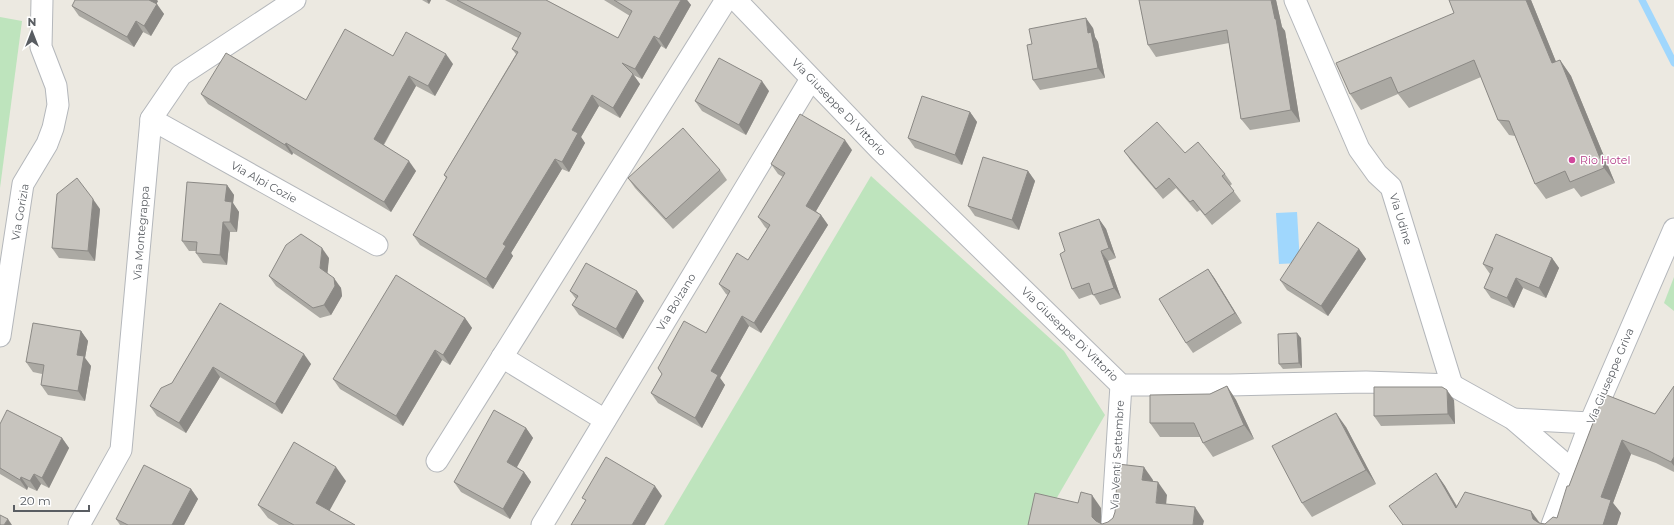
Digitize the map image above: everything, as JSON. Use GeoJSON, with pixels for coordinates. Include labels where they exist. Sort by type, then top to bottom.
{"type":"FeatureCollection","features":[{"type":"Feature","properties":{"kind":"street","name":"Via Gorizia"},"geometry":{"type":"LineString","coordinates":[[0,336],[23,184],[47,144],[54,128],[58,105],[56,86],[41,47],[42,0]]}},
{"type":"Feature","properties":{"kind":"street","name":"Via Montegrappa"},"geometry":{"type":"LineString","coordinates":[[80,525],[121,450],[151,119],[181,75],[295,0]]}},
{"type":"Feature","properties":{"kind":"street"},"geometry":{"type":"LineString","coordinates":[[437,461],[726,0]]}},
{"type":"Feature","properties":{"kind":"street","name":"Via Giuseppe Di Vittorio"},"geometry":{"type":"LineString","coordinates":[[736,0],[880,150],[1121,385],[1230,385],[1366,382],[1452,385],[1513,419],[1572,470]]}},
{"type":"Feature","properties":{"kind":"street","name":"Via Udine"},"geometry":{"type":"LineString","coordinates":[[1295,0],[1359,149],[1377,174],[1391,187],[1452,385]]}},
{"type":"Feature","properties":{"kind":"street","name":"Via Bolzano"},"geometry":{"type":"LineString","coordinates":[[542,525],[811,79]]}},
{"type":"Feature","properties":{"kind":"street","name":"Via Alpi Cozie"},"geometry":{"type":"LineString","coordinates":[[151,119],[377,245]]}},
{"type":"Feature","properties":{"kind":"street","name":"Via Giuseppe Griva"},"geometry":{"type":"LineString","coordinates":[[1552,525],[1590,423],[1674,229]]}},
{"type":"Feature","properties":{"kind":"street"},"geometry":{"type":"LineString","coordinates":[[502,357],[605,420]]}},
{"type":"Feature","properties":{"kind":"street","name":"Via Venti Settembre"},"geometry":{"type":"LineString","coordinates":[[1112,525],[1121,385]]}},
{"type":"Feature","properties":{"kind":"street","name":"Via Giuseppe Di Vittorio"},"geometry":{"type":"LineString","coordinates":[[1513,419],[1590,423]]}},
{"type":"Feature","properties":{"kind":"green space"},"geometry":{"type":"Polygon","coordinates":[[[0,17],[22,21],[0,188],[0,17]]]}},
{"type":"Feature","properties":{"kind":"green space"},"geometry":{"type":"Polygon","coordinates":[[[871,176],[1064,351],[1105,415],[1041,525],[664,525],[871,176]]]}},
{"type":"Feature","properties":{"kind":"green space"},"geometry":{"type":"Polygon","coordinates":[[[1674,277],[1674,311],[1664,303],[1674,277]]]}},
{"type":"Feature","properties":{"kind":"water"},"geometry":{"type":"Polygon","coordinates":[[[1297,212],[1300,263],[1279,264],[1276,213],[1297,212]]]}},
{"type":"Feature","properties":{"kind":"building"},"geometry":{"type":"Polygon","coordinates":[[[75,0],[149,0],[157,4],[144,26],[136,21],[127,37],[72,6],[75,0]]]}},
{"type":"Feature","properties":{"kind":"building"},"geometry":{"type":"Polygon","coordinates":[[[457,0],[546,0],[618,38],[632,11],[614,0],[681,0],[659,39],[654,36],[635,69],[622,63],[633,74],[613,108],[592,95],[572,130],[578,133],[562,162],[555,159],[503,244],[506,246],[486,279],[413,235],[447,177],[444,175],[518,52],[512,49],[521,33],[457,0]]]}},
{"type":"Feature","properties":{"kind":"building"},"geometry":{"type":"Polygon","coordinates":[[[1139,0],[1271,0],[1276,19],[1291,110],[1241,119],[1227,30],[1148,45],[1139,0]]]}},
{"type":"Feature","properties":{"kind":"building"},"geometry":{"type":"Polygon","coordinates":[[[1449,0],[1526,0],[1552,63],[1560,60],[1604,168],[1570,182],[1565,171],[1535,184],[1509,121],[1498,120],[1474,60],[1398,93],[1391,77],[1350,94],[1336,63],[1454,13],[1449,0]]]}},
{"type":"Feature","properties":{"kind":"building"},"geometry":{"type":"Polygon","coordinates":[[[1086,18],[1088,33],[1091,32],[1098,68],[1033,80],[1027,45],[1032,44],[1029,29],[1086,18]]]}},
{"type":"Feature","properties":{"kind":"building"},"geometry":{"type":"Polygon","coordinates":[[[345,29],[393,56],[406,32],[446,54],[428,86],[409,76],[374,139],[409,161],[384,202],[286,143],[285,145],[201,94],[226,53],[306,100],[345,29]]]}},
{"type":"Feature","properties":{"kind":"building"},"geometry":{"type":"Polygon","coordinates":[[[719,58],[762,81],[739,125],[695,101],[719,58]]]}},
{"type":"Feature","properties":{"kind":"building"},"geometry":{"type":"Polygon","coordinates":[[[922,96],[970,112],[955,155],[908,138],[922,96]]]}},
{"type":"Feature","properties":{"kind":"building"},"geometry":{"type":"Polygon","coordinates":[[[800,114],[845,140],[806,206],[821,215],[754,323],[742,316],[711,371],[718,375],[695,418],[651,393],[662,374],[658,368],[684,321],[706,333],[730,291],[719,284],[737,253],[748,260],[770,225],[758,217],[785,173],[771,164],[800,114]]]}},
{"type":"Feature","properties":{"kind":"building"},"geometry":{"type":"Polygon","coordinates":[[[1157,122],[1185,153],[1198,142],[1225,174],[1222,176],[1234,191],[1205,215],[1193,200],[1190,202],[1169,178],[1156,189],[1124,151],[1157,122]]]}},
{"type":"Feature","properties":{"kind":"building"},"geometry":{"type":"Polygon","coordinates":[[[683,128],[720,170],[666,219],[628,178],[683,128]]]}},
{"type":"Feature","properties":{"kind":"building"},"geometry":{"type":"Polygon","coordinates":[[[983,157],[1028,171],[1012,220],[968,206],[983,157]]]}},
{"type":"Feature","properties":{"kind":"building"},"geometry":{"type":"Polygon","coordinates":[[[77,178],[93,199],[88,251],[52,248],[57,194],[77,178]]]}},
{"type":"Feature","properties":{"kind":"building"},"geometry":{"type":"Polygon","coordinates":[[[187,182],[227,185],[225,201],[232,202],[230,222],[223,222],[220,255],[196,253],[197,242],[182,241],[187,182]]]}},
{"type":"Feature","properties":{"kind":"building"},"geometry":{"type":"Polygon","coordinates":[[[1099,219],[1109,248],[1101,251],[1114,288],[1093,295],[1089,283],[1072,289],[1060,254],[1065,251],[1059,233],[1099,219]]]}},
{"type":"Feature","properties":{"kind":"building"},"geometry":{"type":"Polygon","coordinates":[[[1318,222],[1359,249],[1321,306],[1280,280],[1318,222]]]}},
{"type":"Feature","properties":{"kind":"building"},"geometry":{"type":"Polygon","coordinates":[[[301,234],[322,248],[320,268],[334,278],[335,286],[324,305],[313,308],[269,276],[286,245],[301,234]]]}},
{"type":"Feature","properties":{"kind":"building"},"geometry":{"type":"Polygon","coordinates":[[[1496,234],[1552,258],[1539,288],[1516,278],[1507,298],[1484,288],[1493,268],[1483,264],[1496,234]]]}},
{"type":"Feature","properties":{"kind":"building"},"geometry":{"type":"Polygon","coordinates":[[[586,263],[637,291],[616,329],[572,305],[578,296],[570,291],[586,263]]]}},
{"type":"Feature","properties":{"kind":"building"},"geometry":{"type":"Polygon","coordinates":[[[1208,269],[1235,313],[1186,343],[1159,299],[1208,269]]]}},
{"type":"Feature","properties":{"kind":"building"},"geometry":{"type":"Polygon","coordinates":[[[396,275],[465,318],[443,355],[435,350],[396,416],[333,379],[396,275]]]}},
{"type":"Feature","properties":{"kind":"building"},"geometry":{"type":"Polygon","coordinates":[[[220,303],[304,354],[275,404],[213,367],[179,423],[150,406],[161,388],[172,383],[220,303]]]}},
{"type":"Feature","properties":{"kind":"building"},"geometry":{"type":"Polygon","coordinates":[[[33,323],[81,331],[77,355],[84,356],[78,391],[41,385],[44,365],[26,362],[33,323]]]}},
{"type":"Feature","properties":{"kind":"building"},"geometry":{"type":"Polygon","coordinates":[[[1297,333],[1299,363],[1279,364],[1278,334],[1297,333]]]}},
{"type":"Feature","properties":{"kind":"building"},"geometry":{"type":"Polygon","coordinates":[[[1227,386],[1244,425],[1203,443],[1194,423],[1150,423],[1150,395],[1210,394],[1227,386]]]}},
{"type":"Feature","properties":{"kind":"building"},"geometry":{"type":"Polygon","coordinates":[[[1674,386],[1674,457],[1671,462],[1622,440],[1601,497],[1611,500],[1603,525],[1403,525],[1389,506],[1436,473],[1456,508],[1465,492],[1531,511],[1533,519],[1539,523],[1545,524],[1553,517],[1557,518],[1567,486],[1569,486],[1604,394],[1655,414],[1674,386]]]}},
{"type":"Feature","properties":{"kind":"building"},"geometry":{"type":"Polygon","coordinates":[[[1374,387],[1442,387],[1447,390],[1448,414],[1374,416],[1374,387]]]}},
{"type":"Feature","properties":{"kind":"building"},"geometry":{"type":"Polygon","coordinates":[[[7,410],[62,438],[42,478],[34,474],[30,481],[21,477],[20,480],[0,468],[0,424],[7,410]]]}},
{"type":"Feature","properties":{"kind":"building"},"geometry":{"type":"Polygon","coordinates":[[[494,410],[526,428],[507,462],[524,472],[503,509],[454,482],[494,410]]]}},
{"type":"Feature","properties":{"kind":"building"},"geometry":{"type":"Polygon","coordinates":[[[1336,413],[1366,470],[1302,503],[1272,446],[1336,413]]]}},
{"type":"Feature","properties":{"kind":"building"},"geometry":{"type":"Polygon","coordinates":[[[294,442],[336,467],[316,503],[355,525],[294,525],[258,505],[294,442]]]}},
{"type":"Feature","properties":{"kind":"building"},"geometry":{"type":"Polygon","coordinates":[[[606,457],[655,486],[632,525],[571,525],[586,500],[582,498],[606,457]]]}},
{"type":"Feature","properties":{"kind":"building"},"geometry":{"type":"Polygon","coordinates":[[[1118,464],[1144,467],[1142,480],[1158,482],[1156,503],[1195,507],[1193,525],[1028,525],[1035,493],[1078,503],[1081,492],[1092,495],[1092,517],[1102,524],[1108,522],[1113,518],[1115,512],[1118,464]]]}},
{"type":"Feature","properties":{"kind":"building"},"geometry":{"type":"Polygon","coordinates":[[[144,465],[191,489],[172,525],[128,525],[116,519],[144,465]]]}},
{"type":"Feature","properties":{"kind":"building"},"geometry":{"type":"Polygon","coordinates":[[[0,515],[8,519],[4,525],[0,525],[0,515]]]}},
{"type":"Feature","properties":{"kind":"waterway"},"geometry":{"type":"LineString","coordinates":[[1642,0],[1674,63]]}},
{"type":"Feature","properties":{"kind":"place","name":"Rio Hotel"},"geometry":{"type":"Point","coordinates":[1572,160]}}]}
